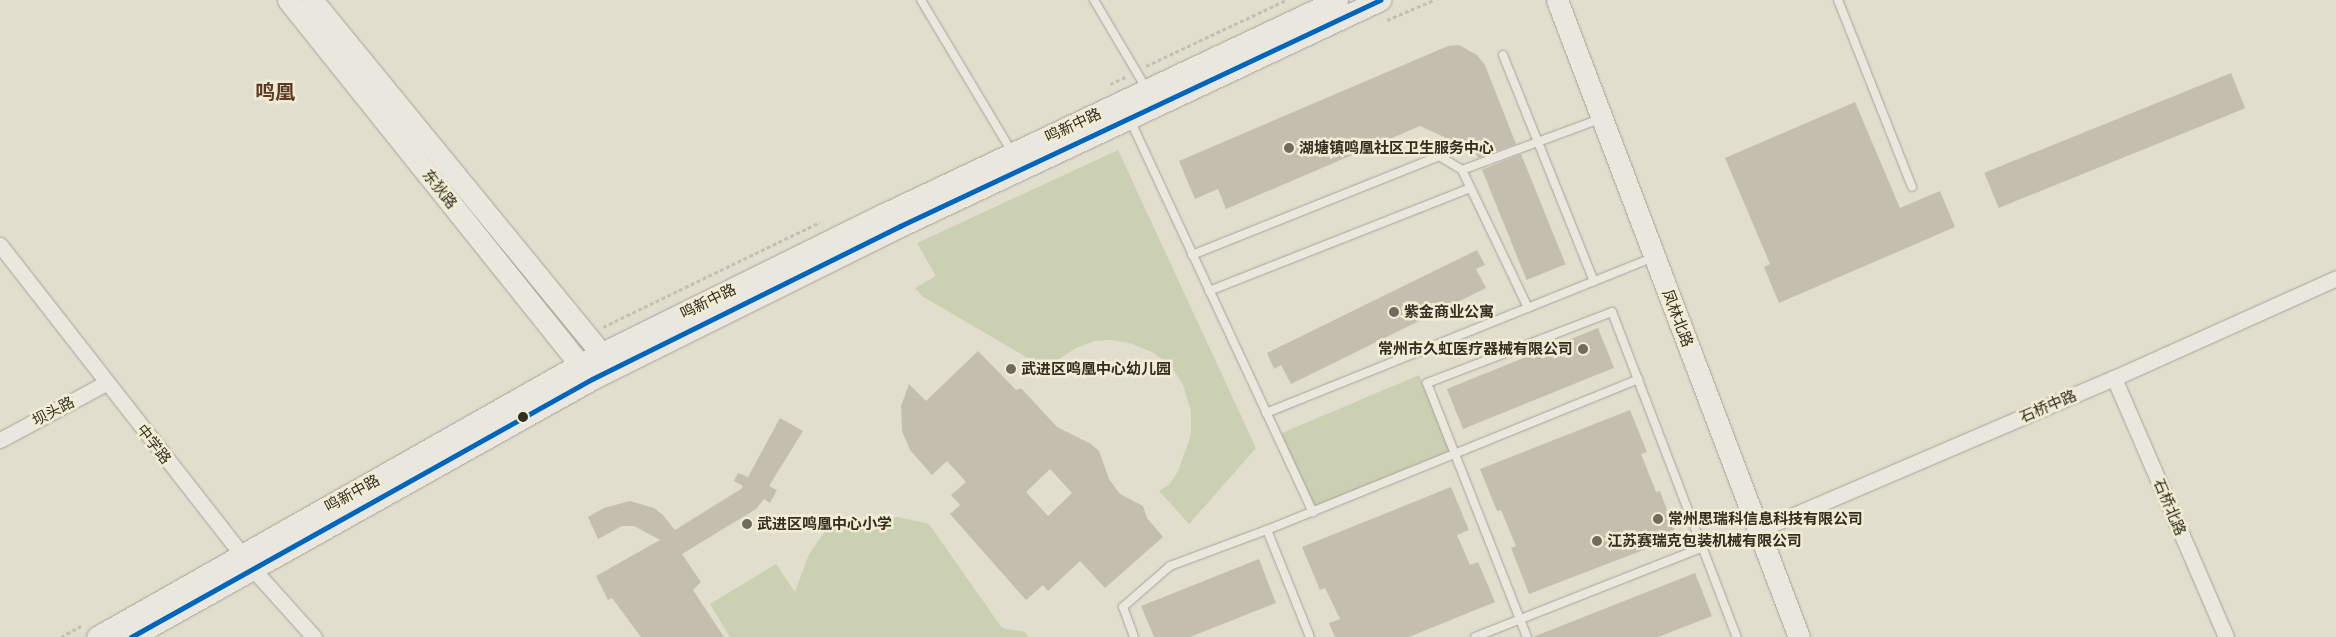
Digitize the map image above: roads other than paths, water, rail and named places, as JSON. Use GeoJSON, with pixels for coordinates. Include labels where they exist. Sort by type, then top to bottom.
{"type":"FeatureCollection","features":[{"type":"Feature","properties":{"kind":"main road","name":"东狄路"},"geometry":{"type":"LineString","coordinates":[[288,0],[586,371]]}},
{"type":"Feature","properties":{"kind":"main road","name":"东狄路"},"geometry":{"type":"LineString","coordinates":[[312,0],[608,361]]}},
{"type":"Feature","properties":{"kind":"main road","name":"鸣新中路"},"geometry":{"type":"LineString","coordinates":[[97,637],[247,562],[586,371],[900,226],[1124,110],[1147,90],[1337,0]]}},
{"type":"Feature","properties":{"kind":"main road","name":"鸣新中路"},"geometry":{"type":"LineString","coordinates":[[608,361],[1013,154],[1124,110],[1380,0]]}},
{"type":"Feature","properties":{"kind":"main road","name":"凤林北路"},"geometry":{"type":"LineString","coordinates":[[1557,0],[1799,637]]}},
{"type":"Feature","properties":{"kind":"main road","name":"鸣新中路"},"geometry":{"type":"LineString","coordinates":[[130,637],[247,562]]}},
{"type":"Feature","properties":{"kind":"street","name":"中学路"},"geometry":{"type":"LineString","coordinates":[[0,245],[247,562],[314,637]]}},
{"type":"Feature","properties":{"kind":"street","name":"石桥中路"},"geometry":{"type":"LineString","coordinates":[[1759,530],[2114,378],[2336,278]]}},
{"type":"Feature","properties":{"kind":"street","name":"石桥北路"},"geometry":{"type":"LineString","coordinates":[[2114,378],[2226,637]]}},
{"type":"Feature","properties":{"kind":"street","name":"坝头路"},"geometry":{"type":"LineString","coordinates":[[0,440],[106,383]]}},
{"type":"Feature","properties":{"kind":"lane"},"geometry":{"type":"LineString","coordinates":[[920,0],[1013,154]]}},
{"type":"Feature","properties":{"kind":"lane"},"geometry":{"type":"LineString","coordinates":[[1094,0],[1147,90]]}},
{"type":"Feature","properties":{"kind":"lane"},"geometry":{"type":"LineString","coordinates":[[1838,0],[1912,187]]}},
{"type":"Feature","properties":{"kind":"lane"},"geometry":{"type":"LineString","coordinates":[[1503,55],[1594,281]]}},
{"type":"Feature","properties":{"kind":"lane"},"geometry":{"type":"LineString","coordinates":[[1124,110],[1313,512]]}},
{"type":"Feature","properties":{"kind":"lane"},"geometry":{"type":"LineString","coordinates":[[1462,170],[1602,118]]}},
{"type":"Feature","properties":{"kind":"lane"},"geometry":{"type":"LineString","coordinates":[[1192,255],[1439,156],[1462,170],[1528,308]]}},
{"type":"Feature","properties":{"kind":"lane"},"geometry":{"type":"LineString","coordinates":[[1209,291],[1470,188]]}},
{"type":"Feature","properties":{"kind":"lane"},"geometry":{"type":"LineString","coordinates":[[1266,413],[1655,256]]}},
{"type":"Feature","properties":{"kind":"lane"},"geometry":{"type":"LineString","coordinates":[[1527,637],[1427,383],[1612,312],[1736,637]]}},
{"type":"Feature","properties":{"kind":"lane"},"geometry":{"type":"LineString","coordinates":[[1134,637],[1123,607],[1170,566],[1268,530],[1638,379]]}},
{"type":"Feature","properties":{"kind":"lane"},"geometry":{"type":"LineString","coordinates":[[1268,530],[1310,637]]}},
{"type":"Feature","properties":{"kind":"lane"},"geometry":{"type":"LineString","coordinates":[[1475,637],[1703,547]]}},
{"type":"Feature","properties":{"kind":"place","name":"湖塘镇鸣凰社区卫生服务中心"},"geometry":{"type":"Point","coordinates":[1289,148]}},
{"type":"Feature","properties":{"kind":"place","name":"紫金商业公寓"},"geometry":{"type":"Point","coordinates":[1394,312]}},
{"type":"Feature","properties":{"kind":"place","name":"常州市久虹医疗器械有限公司"},"geometry":{"type":"Point","coordinates":[1583,349]}},
{"type":"Feature","properties":{"kind":"place","name":"武进区鸣凰中心幼儿园"},"geometry":{"type":"Point","coordinates":[1011,369]}},
{"type":"Feature","properties":{"kind":"place","name":"常州思瑞科信息科技有限公司"},"geometry":{"type":"Point","coordinates":[1658,519]}},
{"type":"Feature","properties":{"kind":"place","name":"武进区鸣凰中心小学"},"geometry":{"type":"Point","coordinates":[747,524]}},
{"type":"Feature","properties":{"kind":"place","name":"江苏赛瑞克包装机械有限公司"},"geometry":{"type":"Point","coordinates":[1597,541]}},
{"type":"Feature","properties":{"kind":"district","name":"鸣凰"},"geometry":{"type":"Point","coordinates":[275,91]}}]}
